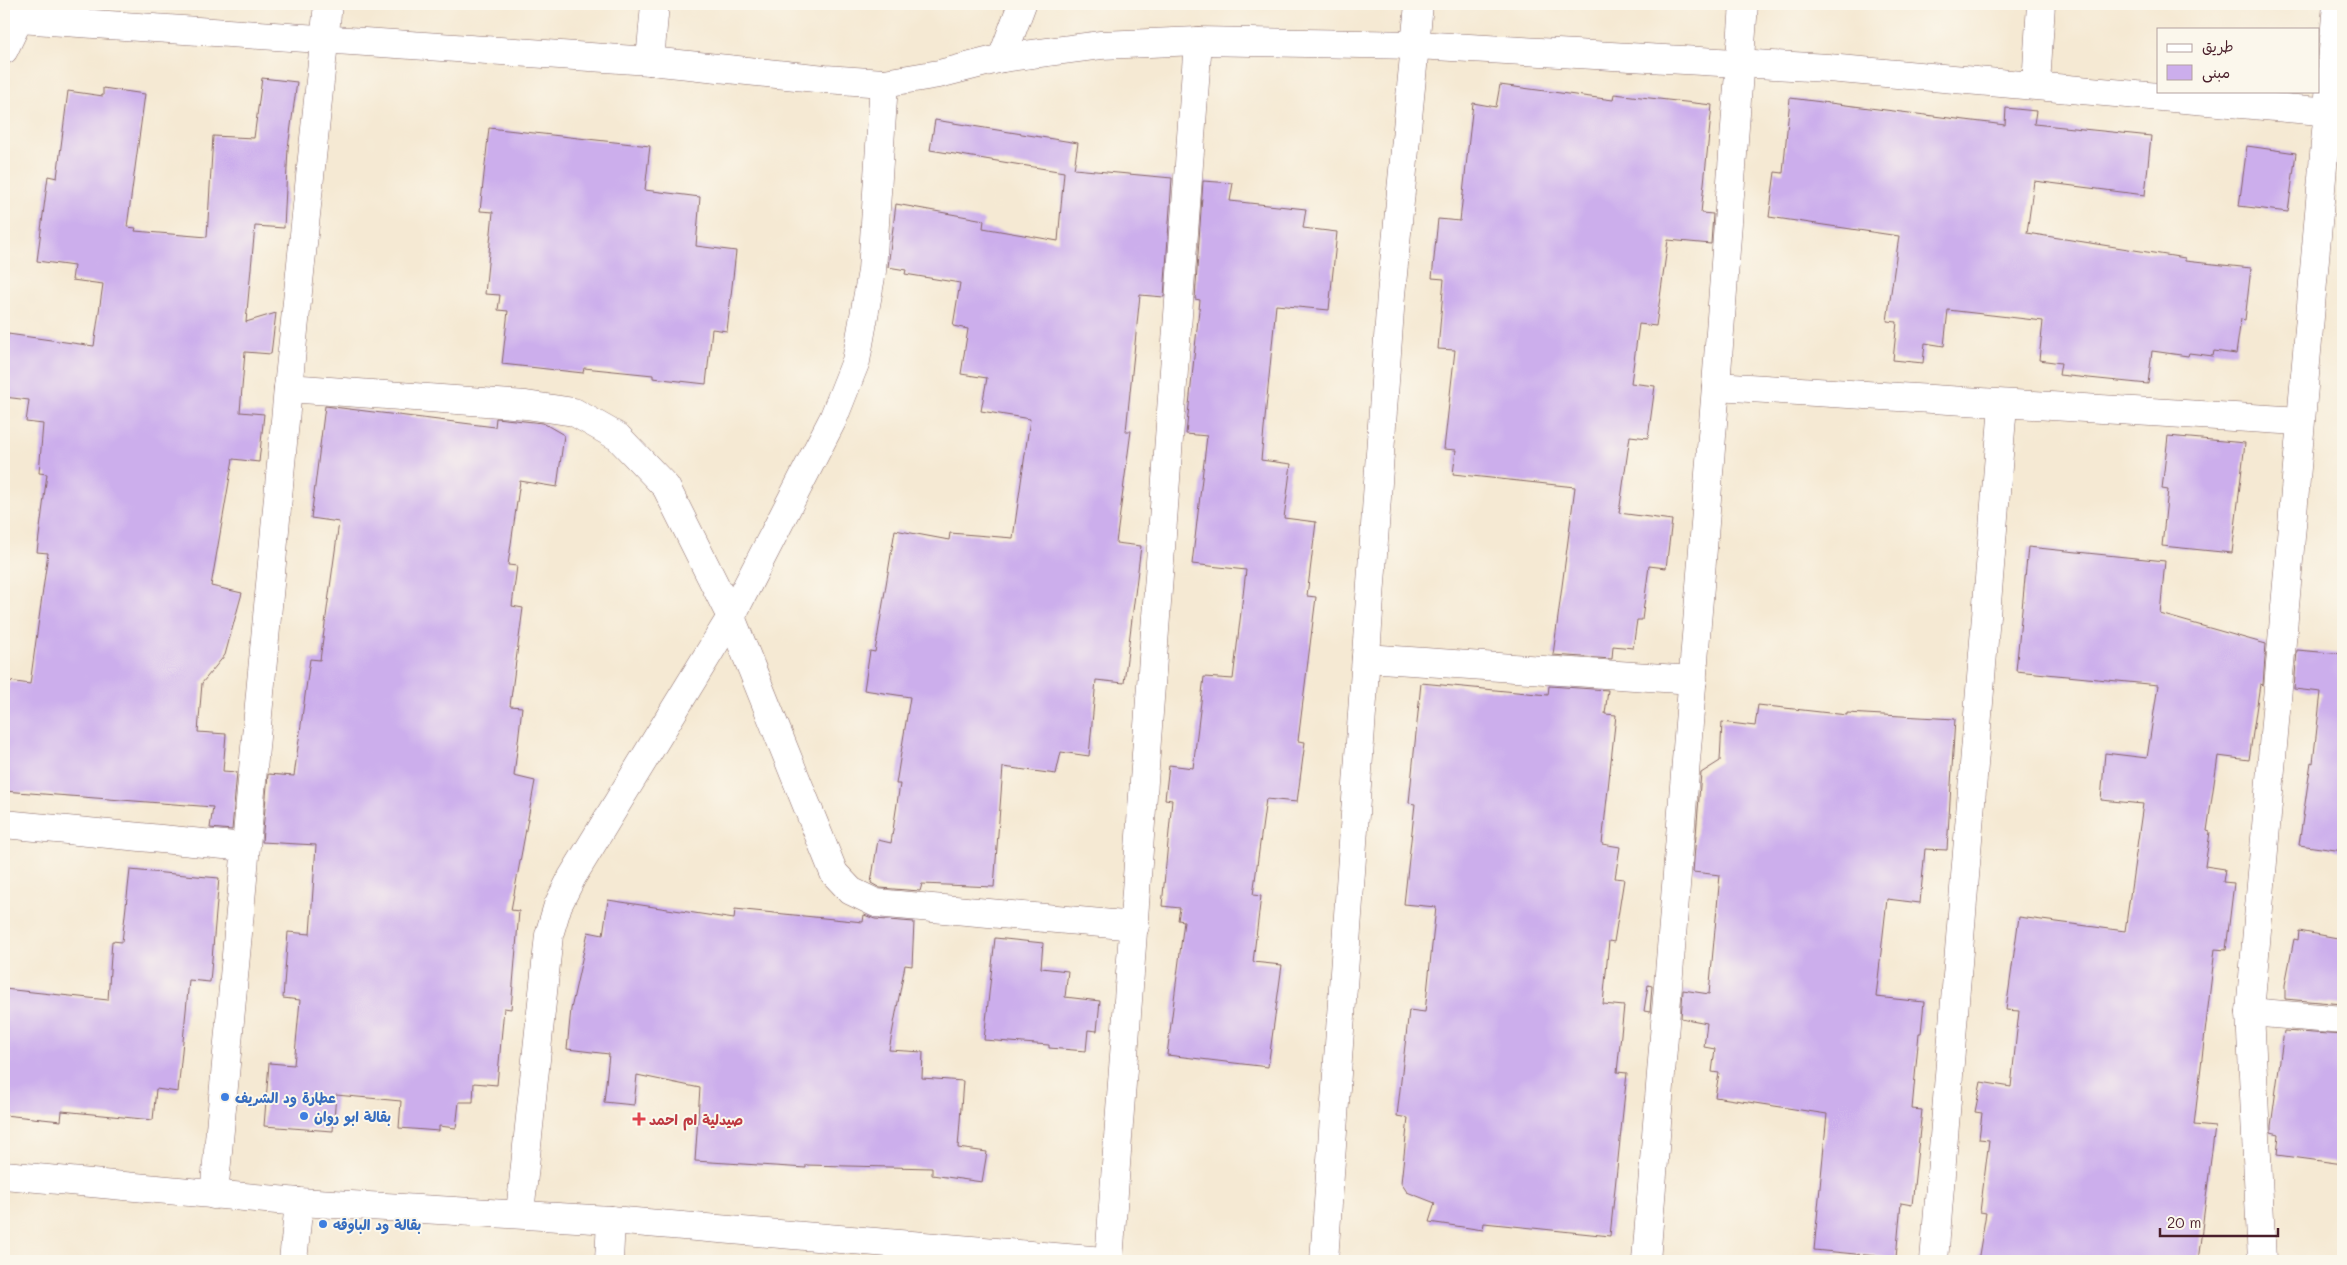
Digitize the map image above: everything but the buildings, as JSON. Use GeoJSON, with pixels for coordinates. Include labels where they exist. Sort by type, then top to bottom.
{"type":"FeatureCollection","features":[{"type":"Feature","properties":{"kind":"street"},"geometry":{"type":"LineString","coordinates":[[214,1196],[288,388],[328,4]]}},
{"type":"Feature","properties":{"kind":"street"},"geometry":{"type":"LineString","coordinates":[[650,61],[655,4]]}},
{"type":"Feature","properties":{"kind":"street"},"geometry":{"type":"LineString","coordinates":[[1002,58],[1022,4]]}},
{"type":"Feature","properties":{"kind":"street"},"geometry":{"type":"LineString","coordinates":[[1324,1261],[1391,295],[1419,4]]}},
{"type":"Feature","properties":{"kind":"street"},"geometry":{"type":"LineString","coordinates":[[1646,1261],[1716,386],[1744,4]]}},
{"type":"Feature","properties":{"kind":"street"},"geometry":{"type":"LineString","coordinates":[[2036,85],[2041,4]]}},
{"type":"Feature","properties":{"kind":"street"},"geometry":{"type":"LineString","coordinates":[[2262,1261],[2250,1012],[2300,421],[2335,112],[2338,4]]}},
{"type":"Feature","properties":{"kind":"street"},"geometry":{"type":"LineString","coordinates":[[4,50],[16,13],[325,39],[650,61],[825,79],[884,83],[939,74],[1002,58],[1101,45],[1198,40],[1416,45],[1740,62],[2036,85],[2335,112]]}},
{"type":"Feature","properties":{"kind":"street"},"geometry":{"type":"LineString","coordinates":[[1109,1261],[1135,926],[1198,40]]}},
{"type":"Feature","properties":{"kind":"street"},"geometry":{"type":"LineString","coordinates":[[520,1213],[549,935],[558,905],[572,877],[731,617],[833,419],[856,361],[872,272],[884,83]]}},
{"type":"Feature","properties":{"kind":"street"},"geometry":{"type":"LineString","coordinates":[[1716,386],[2003,405],[2300,421]]}},
{"type":"Feature","properties":{"kind":"street"},"geometry":{"type":"LineString","coordinates":[[288,388],[526,405],[574,412],[618,437],[666,487],[731,617],[834,873],[851,891],[876,902],[1135,926]]}},
{"type":"Feature","properties":{"kind":"street"},"geometry":{"type":"LineString","coordinates":[[1934,1261],[2003,405]]}},
{"type":"Feature","properties":{"kind":"street"},"geometry":{"type":"LineString","coordinates":[[1366,658],[1693,680]]}},
{"type":"Feature","properties":{"kind":"street"},"geometry":{"type":"LineString","coordinates":[[4,824],[245,847]]}},
{"type":"Feature","properties":{"kind":"street"},"geometry":{"type":"LineString","coordinates":[[2250,1012],[2343,1020]]}},
{"type":"Feature","properties":{"kind":"street"},"geometry":{"type":"LineString","coordinates":[[4,1175],[214,1196],[520,1213],[1104,1261]]}},
{"type":"Feature","properties":{"kind":"street"},"geometry":{"type":"LineString","coordinates":[[293,1261],[299,1202]]}},
{"type":"Feature","properties":{"kind":"street"},"geometry":{"type":"LineString","coordinates":[[609,1261],[611,1220]]}},
{"type":"Feature","properties":{"kind":"place","name":"عطارة ود الشريف"},"geometry":{"type":"Point","coordinates":[225,1097]}},
{"type":"Feature","properties":{"kind":"place","name":"بقالة ابو روان"},"geometry":{"type":"Point","coordinates":[304,1116]}},
{"type":"Feature","properties":{"kind":"place","name":"صيدلية ام احمد"},"geometry":{"type":"Point","coordinates":[639,1119]}},
{"type":"Feature","properties":{"kind":"place","name":"بقالة ود الباوقه"},"geometry":{"type":"Point","coordinates":[323,1224]}}]}
